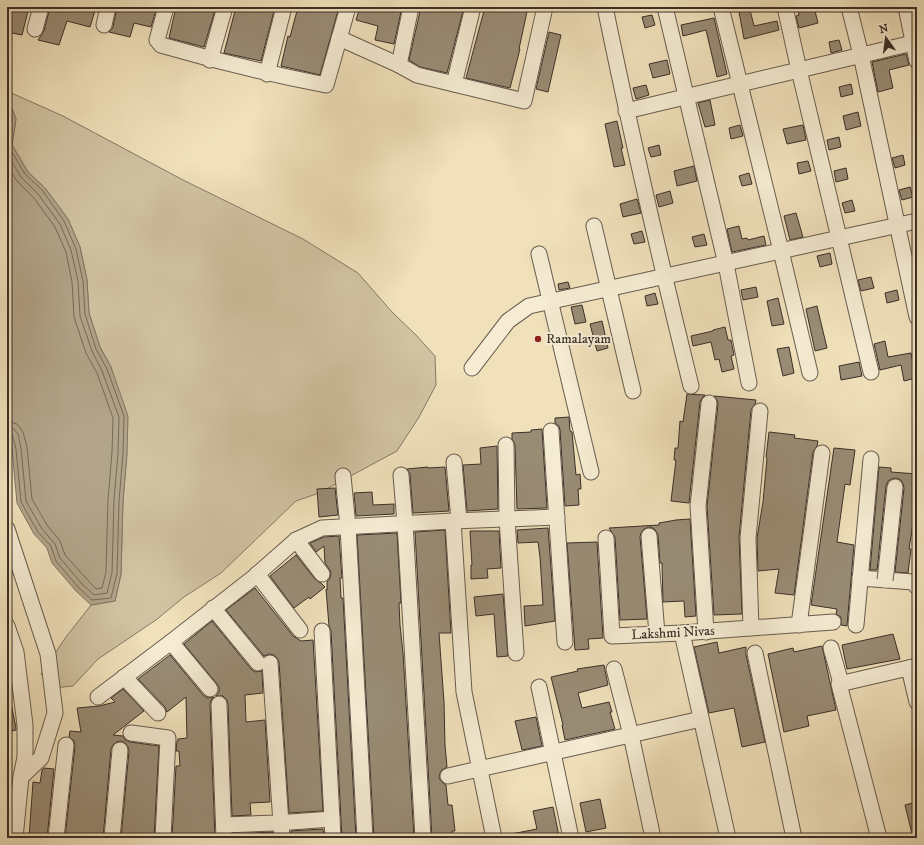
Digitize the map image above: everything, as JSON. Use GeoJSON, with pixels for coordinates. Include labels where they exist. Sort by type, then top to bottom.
{"type":"FeatureCollection","features":[{"type":"Feature","properties":{"kind":"street"},"geometry":{"type":"LineString","coordinates":[[36,29],[42,7]]}},
{"type":"Feature","properties":{"kind":"street"},"geometry":{"type":"LineString","coordinates":[[104,25],[108,7]]}},
{"type":"Feature","properties":{"kind":"street"},"geometry":{"type":"LineString","coordinates":[[166,7],[157,40],[161,45],[210,60],[267,74],[326,85],[348,7]]}},
{"type":"Feature","properties":{"kind":"street"},"geometry":{"type":"LineString","coordinates":[[210,60],[225,7]]}},
{"type":"Feature","properties":{"kind":"street"},"geometry":{"type":"LineString","coordinates":[[267,74],[284,7]]}},
{"type":"Feature","properties":{"kind":"street"},"geometry":{"type":"LineString","coordinates":[[399,65],[411,7]]}},
{"type":"Feature","properties":{"kind":"street"},"geometry":{"type":"LineString","coordinates":[[454,84],[473,7]]}},
{"type":"Feature","properties":{"kind":"street"},"geometry":{"type":"LineString","coordinates":[[339,38],[417,74],[524,101],[545,7]]}},
{"type":"Feature","properties":{"kind":"street"},"geometry":{"type":"LineString","coordinates":[[605,7],[626,111],[664,277],[692,386]]}},
{"type":"Feature","properties":{"kind":"street"},"geometry":{"type":"LineString","coordinates":[[665,7],[726,264],[749,383]]}},
{"type":"Feature","properties":{"kind":"street"},"geometry":{"type":"LineString","coordinates":[[721,7],[810,374]]}},
{"type":"Feature","properties":{"kind":"street"},"geometry":{"type":"LineString","coordinates":[[785,7],[871,372]]}},
{"type":"Feature","properties":{"kind":"street"},"geometry":{"type":"LineString","coordinates":[[849,7],[861,55],[917,317]]}},
{"type":"Feature","properties":{"kind":"street"},"geometry":{"type":"LineString","coordinates":[[906,7],[915,42],[917,61]]}},
{"type":"Feature","properties":{"kind":"street"},"geometry":{"type":"LineString","coordinates":[[626,111],[915,42]]}},
{"type":"Feature","properties":{"kind":"street"},"geometry":{"type":"LineString","coordinates":[[472,368],[508,321],[530,306],[917,221]]}},
{"type":"Feature","properties":{"kind":"street"},"geometry":{"type":"LineString","coordinates":[[594,226],[633,391]]}},
{"type":"Feature","properties":{"kind":"street"},"geometry":{"type":"LineString","coordinates":[[539,254],[583,445],[591,472]]}},
{"type":"Feature","properties":{"kind":"street"},"geometry":{"type":"LineString","coordinates":[[706,632],[698,506],[709,403]]}},
{"type":"Feature","properties":{"kind":"street"},"geometry":{"type":"LineString","coordinates":[[751,628],[748,538],[760,411]]}},
{"type":"Feature","properties":{"kind":"street"},"geometry":{"type":"LineString","coordinates":[[551,431],[565,642]]}},
{"type":"Feature","properties":{"kind":"street"},"geometry":{"type":"LineString","coordinates":[[506,445],[507,519],[516,653]]}},
{"type":"Feature","properties":{"kind":"street"},"geometry":{"type":"LineString","coordinates":[[799,624],[822,454]]}},
{"type":"Feature","properties":{"kind":"street"},"geometry":{"type":"LineString","coordinates":[[856,625],[871,459]]}},
{"type":"Feature","properties":{"kind":"street"},"geometry":{"type":"LineString","coordinates":[[454,462],[464,692],[494,838]]}},
{"type":"Feature","properties":{"kind":"street"},"geometry":{"type":"LineString","coordinates":[[401,475],[423,838]]}},
{"type":"Feature","properties":{"kind":"street"},"geometry":{"type":"LineString","coordinates":[[343,476],[348,527],[366,838]]}},
{"type":"Feature","properties":{"kind":"street"},"geometry":{"type":"LineString","coordinates":[[886,576],[894,487]]}},
{"type":"Feature","properties":{"kind":"street"},"geometry":{"type":"LineString","coordinates":[[98,696],[171,642],[257,574],[296,540],[322,528],[557,517]]}},
{"type":"Feature","properties":{"kind":"street"},"geometry":{"type":"LineString","coordinates":[[7,529],[48,654],[55,713],[41,758],[21,777]]}},
{"type":"Feature","properties":{"kind":"street"},"geometry":{"type":"LineString","coordinates":[[649,536],[657,634]]}},
{"type":"Feature","properties":{"kind":"street","name":"Lakshmi Nivas"},"geometry":{"type":"LineString","coordinates":[[606,538],[612,636],[682,634],[833,622]]}},
{"type":"Feature","properties":{"kind":"street"},"geometry":{"type":"LineString","coordinates":[[296,540],[322,574]]}},
{"type":"Feature","properties":{"kind":"street"},"geometry":{"type":"LineString","coordinates":[[257,574],[300,630]]}},
{"type":"Feature","properties":{"kind":"street"},"geometry":{"type":"LineString","coordinates":[[860,578],[913,582],[917,587]]}},
{"type":"Feature","properties":{"kind":"street"},"geometry":{"type":"LineString","coordinates":[[213,608],[264,663],[282,838]]}},
{"type":"Feature","properties":{"kind":"street"},"geometry":{"type":"LineString","coordinates":[[7,626],[16,652],[25,725],[25,757],[21,777],[15,838]]}},
{"type":"Feature","properties":{"kind":"street"},"geometry":{"type":"LineString","coordinates":[[322,631],[333,838]]}},
{"type":"Feature","properties":{"kind":"street"},"geometry":{"type":"LineString","coordinates":[[682,634],[728,838]]}},
{"type":"Feature","properties":{"kind":"street"},"geometry":{"type":"LineString","coordinates":[[171,642],[210,689]]}},
{"type":"Feature","properties":{"kind":"street"},"geometry":{"type":"LineString","coordinates":[[831,648],[879,838]]}},
{"type":"Feature","properties":{"kind":"street"},"geometry":{"type":"LineString","coordinates":[[754,653],[794,838]]}},
{"type":"Feature","properties":{"kind":"street"},"geometry":{"type":"LineString","coordinates":[[841,683],[913,667],[917,702]]}},
{"type":"Feature","properties":{"kind":"street"},"geometry":{"type":"LineString","coordinates":[[614,669],[631,735],[653,838]]}},
{"type":"Feature","properties":{"kind":"street"},"geometry":{"type":"LineString","coordinates":[[124,677],[158,713]]}},
{"type":"Feature","properties":{"kind":"street"},"geometry":{"type":"LineString","coordinates":[[539,687],[571,838]]}},
{"type":"Feature","properties":{"kind":"street"},"geometry":{"type":"LineString","coordinates":[[219,704],[224,831],[281,823],[332,819]]}},
{"type":"Feature","properties":{"kind":"street"},"geometry":{"type":"LineString","coordinates":[[448,776],[701,719]]}},
{"type":"Feature","properties":{"kind":"street"},"geometry":{"type":"LineString","coordinates":[[131,733],[168,738],[164,838]]}},
{"type":"Feature","properties":{"kind":"street"},"geometry":{"type":"LineString","coordinates":[[56,838],[66,745]]}},
{"type":"Feature","properties":{"kind":"street"},"geometry":{"type":"LineString","coordinates":[[112,838],[120,750]]}},
{"type":"Feature","properties":{"kind":"shaded area"},"geometry":{"type":"Polygon","coordinates":[[[7,91],[63,116],[183,180],[303,239],[358,273],[392,312],[435,356],[436,385],[419,417],[397,451],[319,493],[296,501],[221,573],[184,597],[156,620],[98,659],[73,686],[53,688],[41,674],[66,637],[91,605],[115,601],[121,574],[123,501],[127,453],[111,367],[100,347],[89,313],[87,280],[80,247],[68,219],[45,188],[28,172],[12,145],[16,119],[7,95],[7,91]]]}},
{"type":"Feature","properties":{"kind":"water"},"geometry":{"type":"Polygon","coordinates":[[[7,95],[16,119],[12,145],[28,172],[45,188],[68,219],[80,247],[87,280],[89,313],[100,347],[111,367],[128,416],[123,501],[121,574],[115,601],[91,605],[76,591],[52,563],[47,548],[34,534],[17,503],[12,449],[7,429],[7,95]]]}},
{"type":"Feature","properties":{"kind":"building"},"geometry":{"type":"Polygon","coordinates":[[[7,7],[29,7],[22,35],[7,32],[7,7]]]}},
{"type":"Feature","properties":{"kind":"building"},"geometry":{"type":"Polygon","coordinates":[[[50,7],[96,7],[90,27],[67,21],[59,45],[38,40],[44,31],[50,7]]]}},
{"type":"Feature","properties":{"kind":"building"},"geometry":{"type":"Polygon","coordinates":[[[117,7],[157,7],[151,27],[134,23],[130,37],[109,32],[113,27],[117,7]]]}},
{"type":"Feature","properties":{"kind":"building"},"geometry":{"type":"Polygon","coordinates":[[[176,7],[216,7],[204,47],[169,38],[176,7]]]}},
{"type":"Feature","properties":{"kind":"building"},"geometry":{"type":"Polygon","coordinates":[[[236,7],[275,7],[261,61],[224,53],[236,7]]]}},
{"type":"Feature","properties":{"kind":"building"},"geometry":{"type":"Polygon","coordinates":[[[298,7],[339,7],[320,75],[281,66],[288,36],[290,37],[298,7]]]}},
{"type":"Feature","properties":{"kind":"building"},"geometry":{"type":"Polygon","coordinates":[[[360,7],[402,7],[394,44],[375,40],[378,26],[356,20],[360,7]]]}},
{"type":"Feature","properties":{"kind":"building"},"geometry":{"type":"Polygon","coordinates":[[[421,7],[464,7],[447,73],[420,67],[409,60],[421,7]]]}},
{"type":"Feature","properties":{"kind":"building"},"geometry":{"type":"Polygon","coordinates":[[[485,7],[528,7],[520,49],[510,88],[466,78],[485,7]]]}},
{"type":"Feature","properties":{"kind":"building"},"geometry":{"type":"Polygon","coordinates":[[[797,7],[814,7],[818,23],[799,28],[796,16],[799,15],[797,7]]]}},
{"type":"Feature","properties":{"kind":"building"},"geometry":{"type":"Polygon","coordinates":[[[750,10],[754,26],[777,21],[779,30],[744,39],[739,12],[750,10]]]}},
{"type":"Feature","properties":{"kind":"building"},"geometry":{"type":"Polygon","coordinates":[[[652,15],[655,25],[645,28],[642,17],[652,15]]]}},
{"type":"Feature","properties":{"kind":"building"},"geometry":{"type":"Polygon","coordinates":[[[714,18],[727,74],[717,77],[706,30],[683,36],[681,25],[714,18]]]}},
{"type":"Feature","properties":{"kind":"building"},"geometry":{"type":"Polygon","coordinates":[[[549,32],[561,35],[548,92],[536,89],[549,32]]]}},
{"type":"Feature","properties":{"kind":"building"},"geometry":{"type":"Polygon","coordinates":[[[839,40],[842,50],[831,53],[829,42],[839,40]]]}},
{"type":"Feature","properties":{"kind":"building"},"geometry":{"type":"Polygon","coordinates":[[[906,54],[909,65],[889,70],[893,88],[878,92],[872,62],[906,54]]]}},
{"type":"Feature","properties":{"kind":"building"},"geometry":{"type":"Polygon","coordinates":[[[667,60],[670,74],[653,78],[649,64],[667,60]]]}},
{"type":"Feature","properties":{"kind":"building"},"geometry":{"type":"Polygon","coordinates":[[[851,84],[853,94],[841,97],[839,87],[851,84]]]}},
{"type":"Feature","properties":{"kind":"building"},"geometry":{"type":"Polygon","coordinates":[[[646,85],[649,95],[636,99],[633,88],[646,85]]]}},
{"type":"Feature","properties":{"kind":"building"},"geometry":{"type":"Polygon","coordinates":[[[710,100],[715,125],[705,127],[698,103],[710,100]]]}},
{"type":"Feature","properties":{"kind":"building"},"geometry":{"type":"Polygon","coordinates":[[[858,112],[861,126],[846,130],[843,116],[858,112]]]}},
{"type":"Feature","properties":{"kind":"building"},"geometry":{"type":"Polygon","coordinates":[[[617,121],[625,165],[614,167],[605,124],[617,121]]]}},
{"type":"Feature","properties":{"kind":"building"},"geometry":{"type":"Polygon","coordinates":[[[740,125],[743,136],[731,139],[729,128],[740,125]]]}},
{"type":"Feature","properties":{"kind":"building"},"geometry":{"type":"Polygon","coordinates":[[[803,125],[806,140],[787,144],[783,129],[803,125]]]}},
{"type":"Feature","properties":{"kind":"building"},"geometry":{"type":"Polygon","coordinates":[[[839,137],[841,147],[829,150],[827,140],[839,137]]]}},
{"type":"Feature","properties":{"kind":"building"},"geometry":{"type":"Polygon","coordinates":[[[659,145],[661,155],[651,157],[648,148],[659,145]]]}},
{"type":"Feature","properties":{"kind":"building"},"geometry":{"type":"Polygon","coordinates":[[[903,155],[905,165],[895,168],[892,158],[903,155]]]}},
{"type":"Feature","properties":{"kind":"building"},"geometry":{"type":"Polygon","coordinates":[[[808,161],[811,171],[799,174],[797,163],[808,161]]]}},
{"type":"Feature","properties":{"kind":"building"},"geometry":{"type":"Polygon","coordinates":[[[694,166],[697,181],[677,186],[674,171],[694,166]]]}},
{"type":"Feature","properties":{"kind":"building"},"geometry":{"type":"Polygon","coordinates":[[[846,168],[848,179],[836,182],[834,171],[846,168]]]}},
{"type":"Feature","properties":{"kind":"building"},"geometry":{"type":"Polygon","coordinates":[[[749,173],[752,184],[742,186],[739,176],[749,173]]]}},
{"type":"Feature","properties":{"kind":"building"},"geometry":{"type":"Polygon","coordinates":[[[910,187],[913,197],[902,200],[899,190],[910,187]]]}},
{"type":"Feature","properties":{"kind":"building"},"geometry":{"type":"Polygon","coordinates":[[[670,191],[673,203],[659,207],[656,195],[670,191]]]}},
{"type":"Feature","properties":{"kind":"building"},"geometry":{"type":"Polygon","coordinates":[[[637,199],[641,213],[623,217],[620,204],[637,199]]]}},
{"type":"Feature","properties":{"kind":"building"},"geometry":{"type":"Polygon","coordinates":[[[852,200],[855,211],[845,213],[842,203],[852,200]]]}},
{"type":"Feature","properties":{"kind":"building"},"geometry":{"type":"Polygon","coordinates":[[[796,213],[803,237],[790,240],[784,216],[796,213]]]}},
{"type":"Feature","properties":{"kind":"building"},"geometry":{"type":"Polygon","coordinates":[[[739,226],[742,239],[747,238],[748,240],[764,236],[766,245],[732,252],[727,229],[739,226]]]}},
{"type":"Feature","properties":{"kind":"building"},"geometry":{"type":"Polygon","coordinates":[[[642,231],[645,242],[634,244],[631,234],[642,231]]]}},
{"type":"Feature","properties":{"kind":"building"},"geometry":{"type":"Polygon","coordinates":[[[704,234],[707,245],[695,247],[692,237],[704,234]]]}},
{"type":"Feature","properties":{"kind":"building"},"geometry":{"type":"Polygon","coordinates":[[[830,253],[832,264],[820,267],[817,256],[830,253]]]}},
{"type":"Feature","properties":{"kind":"building"},"geometry":{"type":"Polygon","coordinates":[[[871,277],[874,288],[861,291],[858,280],[871,277]]]}},
{"type":"Feature","properties":{"kind":"building"},"geometry":{"type":"Polygon","coordinates":[[[568,282],[570,288],[559,290],[558,284],[568,282]]]}},
{"type":"Feature","properties":{"kind":"building"},"geometry":{"type":"Polygon","coordinates":[[[756,287],[758,297],[743,300],[741,290],[756,287]]]}},
{"type":"Feature","properties":{"kind":"building"},"geometry":{"type":"Polygon","coordinates":[[[897,290],[899,300],[887,303],[885,293],[897,290]]]}},
{"type":"Feature","properties":{"kind":"building"},"geometry":{"type":"Polygon","coordinates":[[[655,293],[658,304],[647,306],[645,296],[655,293]]]}},
{"type":"Feature","properties":{"kind":"building"},"geometry":{"type":"Polygon","coordinates":[[[778,298],[784,324],[772,326],[767,301],[778,298]]]}},
{"type":"Feature","properties":{"kind":"building"},"geometry":{"type":"Polygon","coordinates":[[[582,305],[586,322],[575,324],[571,307],[582,305]]]}},
{"type":"Feature","properties":{"kind":"building"},"geometry":{"type":"Polygon","coordinates":[[[817,306],[827,348],[815,351],[806,309],[817,306]]]}},
{"type":"Feature","properties":{"kind":"building"},"geometry":{"type":"Polygon","coordinates":[[[602,321],[608,348],[597,351],[590,324],[602,321]]]}},
{"type":"Feature","properties":{"kind":"building"},"geometry":{"type":"Polygon","coordinates":[[[725,327],[728,340],[731,340],[734,355],[731,356],[734,369],[722,372],[719,359],[715,360],[711,342],[693,346],[691,336],[725,327]]]}},
{"type":"Feature","properties":{"kind":"building"},"geometry":{"type":"Polygon","coordinates":[[[885,341],[888,357],[911,353],[916,378],[904,381],[901,365],[880,370],[874,344],[885,341]]]}},
{"type":"Feature","properties":{"kind":"building"},"geometry":{"type":"Polygon","coordinates":[[[789,347],[794,373],[783,376],[777,349],[789,347]]]}},
{"type":"Feature","properties":{"kind":"building"},"geometry":{"type":"Polygon","coordinates":[[[859,362],[862,376],[841,380],[839,366],[859,362]]]}},
{"type":"Feature","properties":{"kind":"building"},"geometry":{"type":"Polygon","coordinates":[[[687,394],[705,395],[700,402],[689,503],[671,501],[676,460],[674,460],[675,448],[678,448],[680,421],[683,422],[687,394]]]}},
{"type":"Feature","properties":{"kind":"building"},"geometry":{"type":"Polygon","coordinates":[[[714,396],[756,400],[751,410],[739,537],[742,614],[714,615],[707,506],[718,404],[714,396]]]}},
{"type":"Feature","properties":{"kind":"building"},"geometry":{"type":"Polygon","coordinates":[[[569,417],[576,475],[580,474],[581,489],[578,489],[579,505],[565,506],[560,430],[559,426],[555,423],[555,418],[569,417]]]}},
{"type":"Feature","properties":{"kind":"building"},"geometry":{"type":"Polygon","coordinates":[[[542,429],[547,508],[517,509],[515,445],[512,439],[512,433],[531,432],[531,430],[542,429]]]}},
{"type":"Feature","properties":{"kind":"building"},"geometry":{"type":"Polygon","coordinates":[[[769,432],[795,435],[794,438],[818,441],[813,452],[794,595],[775,593],[779,569],[758,571],[757,538],[763,502],[769,432]]]}},
{"type":"Feature","properties":{"kind":"building"},"geometry":{"type":"Polygon","coordinates":[[[497,446],[498,509],[467,511],[463,465],[481,464],[480,448],[497,446]]]}},
{"type":"Feature","properties":{"kind":"building"},"geometry":{"type":"Polygon","coordinates":[[[834,448],[855,450],[850,485],[845,484],[837,542],[854,545],[847,626],[841,625],[841,617],[836,614],[837,609],[811,605],[834,448]]]}},
{"type":"Feature","properties":{"kind":"building"},"geometry":{"type":"Polygon","coordinates":[[[445,467],[449,511],[413,513],[410,474],[407,469],[445,467]]]}},
{"type":"Feature","properties":{"kind":"building"},"geometry":{"type":"Polygon","coordinates":[[[879,467],[891,468],[891,472],[917,474],[916,504],[909,549],[911,549],[908,573],[895,572],[904,488],[901,480],[896,478],[888,481],[886,486],[877,570],[870,570],[879,467]]]}},
{"type":"Feature","properties":{"kind":"building"},"geometry":{"type":"Polygon","coordinates":[[[335,488],[338,515],[319,517],[317,489],[335,488]]]}},
{"type":"Feature","properties":{"kind":"building"},"geometry":{"type":"Polygon","coordinates":[[[372,492],[373,505],[394,504],[394,514],[356,516],[354,493],[372,492]]]}},
{"type":"Feature","properties":{"kind":"building"},"geometry":{"type":"Polygon","coordinates":[[[690,519],[696,616],[685,617],[684,601],[663,602],[662,563],[660,563],[658,535],[653,528],[649,527],[644,529],[640,537],[647,619],[620,620],[615,537],[609,528],[659,525],[659,523],[690,519]]]}},
{"type":"Feature","properties":{"kind":"building"},"geometry":{"type":"Polygon","coordinates":[[[548,528],[555,621],[525,626],[524,606],[543,605],[540,557],[538,542],[518,543],[517,530],[548,528]]]}},
{"type":"Feature","properties":{"kind":"building"},"geometry":{"type":"Polygon","coordinates":[[[445,530],[451,633],[439,633],[447,767],[442,770],[439,778],[446,785],[448,805],[452,805],[455,831],[452,831],[453,838],[432,838],[415,532],[445,530]]]}},
{"type":"Feature","properties":{"kind":"building"},"geometry":{"type":"Polygon","coordinates":[[[470,531],[499,531],[501,568],[487,569],[488,578],[471,579],[472,565],[470,531]]]}},
{"type":"Feature","properties":{"kind":"building"},"geometry":{"type":"Polygon","coordinates":[[[397,533],[401,603],[399,603],[400,625],[414,838],[374,838],[357,535],[397,533]]]}},
{"type":"Feature","properties":{"kind":"building"},"geometry":{"type":"Polygon","coordinates":[[[339,536],[342,578],[340,578],[341,598],[343,598],[356,838],[342,838],[331,631],[329,626],[326,589],[327,590],[327,582],[330,578],[331,572],[325,563],[324,546],[316,552],[310,543],[324,537],[339,536]]]}},
{"type":"Feature","properties":{"kind":"building"},"geometry":{"type":"Polygon","coordinates":[[[597,542],[603,638],[588,639],[589,649],[575,650],[567,543],[597,542]]]}},
{"type":"Feature","properties":{"kind":"building"},"geometry":{"type":"Polygon","coordinates":[[[296,555],[315,579],[325,587],[310,599],[309,597],[294,608],[270,576],[296,555]]]}},
{"type":"Feature","properties":{"kind":"building"},"geometry":{"type":"Polygon","coordinates":[[[255,588],[293,636],[301,641],[313,640],[323,811],[289,813],[279,662],[274,655],[269,654],[264,656],[226,610],[255,588]]]}},
{"type":"Feature","properties":{"kind":"building"},"geometry":{"type":"Polygon","coordinates":[[[503,594],[508,656],[497,657],[494,614],[476,616],[474,597],[503,594]]]}},
{"type":"Feature","properties":{"kind":"building"},"geometry":{"type":"Polygon","coordinates":[[[212,621],[251,669],[255,672],[262,671],[263,693],[245,695],[246,722],[265,720],[270,802],[250,803],[251,815],[232,816],[227,700],[223,696],[216,696],[219,692],[219,687],[184,644],[212,621]]]}},
{"type":"Feature","properties":{"kind":"building"},"geometry":{"type":"Polygon","coordinates":[[[893,634],[900,659],[847,669],[842,645],[893,634]]]}},
{"type":"Feature","properties":{"kind":"building"},"geometry":{"type":"Polygon","coordinates":[[[717,642],[719,653],[746,647],[746,655],[765,742],[742,747],[734,708],[709,713],[694,647],[717,642]]]}},
{"type":"Feature","properties":{"kind":"building"},"geometry":{"type":"Polygon","coordinates":[[[822,646],[836,710],[807,716],[809,726],[784,732],[768,654],[793,648],[794,652],[822,646]]]}},
{"type":"Feature","properties":{"kind":"building"},"geometry":{"type":"Polygon","coordinates":[[[170,655],[203,695],[207,698],[214,697],[210,704],[215,838],[172,838],[176,766],[180,766],[179,751],[176,751],[177,741],[178,739],[187,738],[186,697],[167,712],[165,707],[138,679],[170,655]]]}},
{"type":"Feature","properties":{"kind":"building"},"geometry":{"type":"Polygon","coordinates":[[[604,665],[608,685],[578,693],[582,708],[609,702],[615,729],[565,740],[563,725],[551,677],[578,671],[577,669],[604,665]]]}},
{"type":"Feature","properties":{"kind":"building"},"geometry":{"type":"Polygon","coordinates":[[[123,689],[144,711],[113,735],[123,736],[125,740],[130,742],[159,746],[154,838],[121,838],[129,751],[125,743],[120,741],[113,745],[111,749],[103,838],[65,838],[75,746],[74,741],[69,737],[70,731],[81,732],[77,708],[99,706],[115,702],[111,698],[123,689]]]}},
{"type":"Feature","properties":{"kind":"building"},"geometry":{"type":"Polygon","coordinates":[[[7,703],[11,703],[16,730],[7,732],[7,703]]]}},
{"type":"Feature","properties":{"kind":"building"},"geometry":{"type":"Polygon","coordinates":[[[536,717],[542,746],[522,750],[515,721],[536,717]]]}},
{"type":"Feature","properties":{"kind":"building"},"geometry":{"type":"Polygon","coordinates":[[[44,768],[54,769],[47,838],[29,838],[33,782],[40,783],[42,770],[44,768]]]}},
{"type":"Feature","properties":{"kind":"building"},"geometry":{"type":"Polygon","coordinates":[[[600,799],[606,828],[586,832],[580,803],[600,799]]]}},
{"type":"Feature","properties":{"kind":"building"},"geometry":{"type":"Polygon","coordinates":[[[917,802],[917,838],[913,838],[905,805],[917,802]]]}},
{"type":"Feature","properties":{"kind":"building"},"geometry":{"type":"Polygon","coordinates":[[[553,807],[559,836],[548,838],[511,838],[511,834],[537,829],[533,811],[553,807]]]}},
{"type":"Feature","properties":{"kind":"building"},"geometry":{"type":"Polygon","coordinates":[[[323,829],[324,838],[291,838],[291,831],[323,829]]]}},
{"type":"Feature","properties":{"kind":"building"},"geometry":{"type":"Polygon","coordinates":[[[273,832],[273,838],[233,838],[233,834],[273,832]]]}},
{"type":"Feature","properties":{"kind":"place","name":"Ramalayam"},"geometry":{"type":"Point","coordinates":[538,339]}}]}
